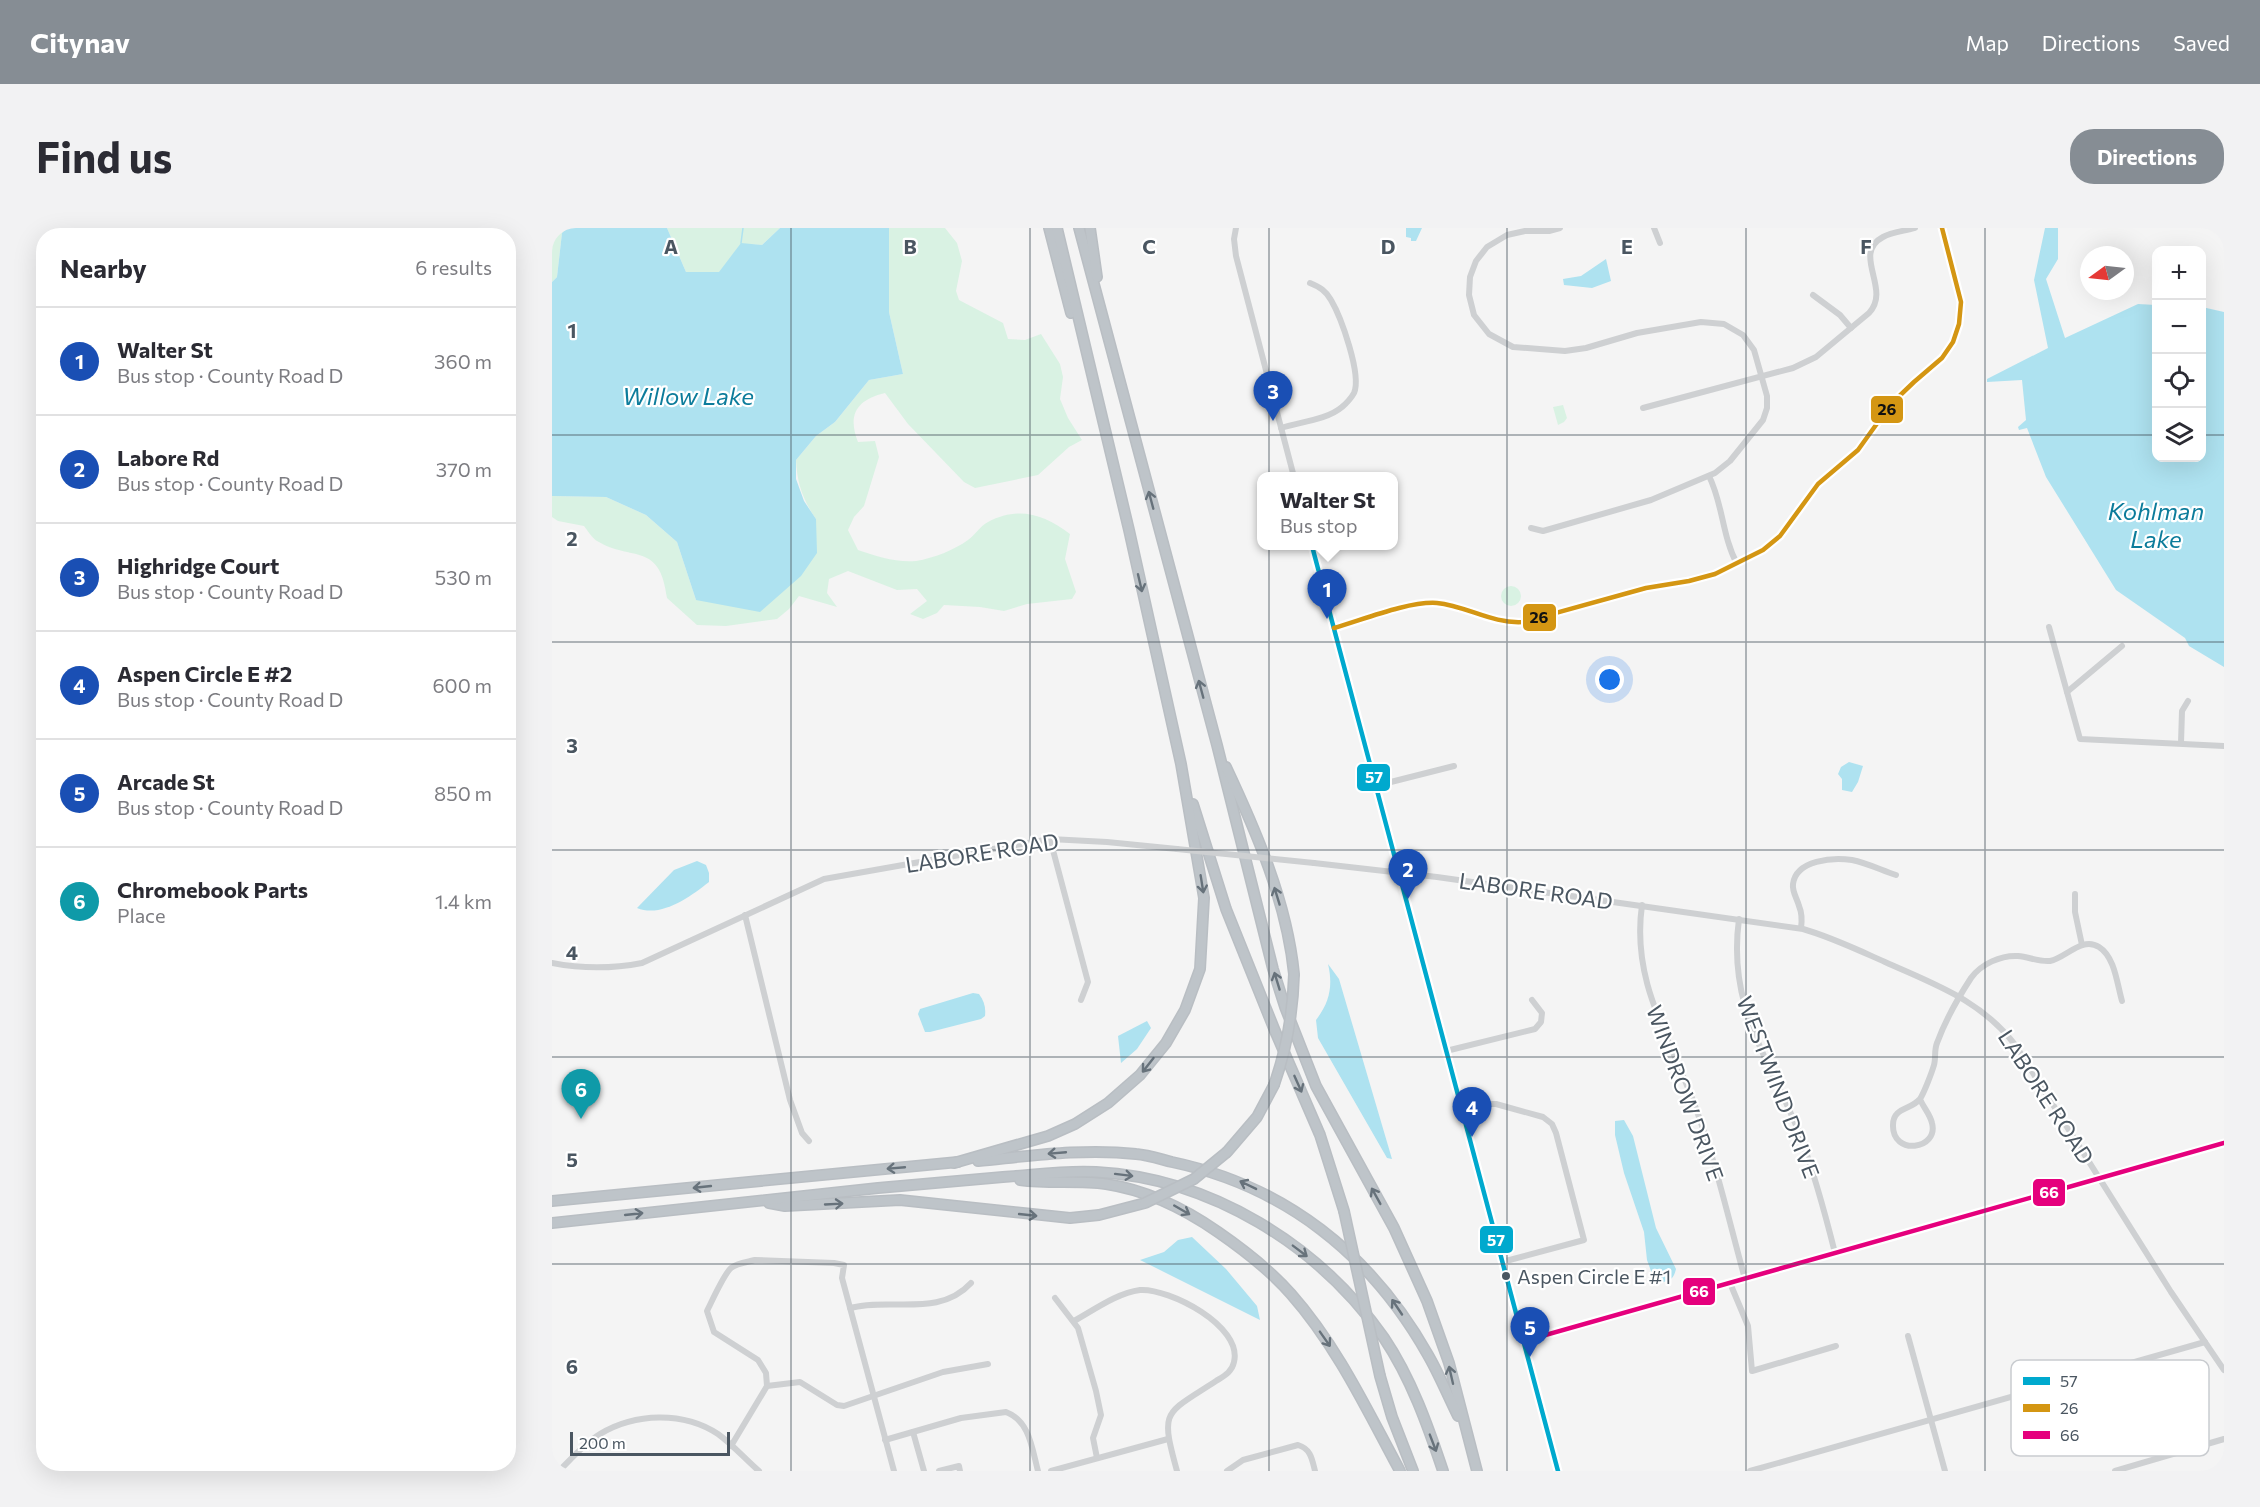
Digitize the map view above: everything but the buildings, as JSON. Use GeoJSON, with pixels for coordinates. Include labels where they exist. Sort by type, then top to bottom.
{"type":"FeatureCollection","features":[{"type":"Feature","properties":{"kind":"highway"},"geometry":{"type":"LineString","coordinates":[[1049,228],[1108,444]]}},
{"type":"Feature","properties":{"kind":"highway"},"geometry":{"type":"LineString","coordinates":[[954,1163],[1048,1136],[1075,1124],[1108,1103],[1140,1075],[1166,1043],[1185,1010],[1200,969],[1204,898],[1181,764],[1057,228]]}},
{"type":"Feature","properties":{"kind":"highway"},"geometry":{"type":"LineString","coordinates":[[1079,228],[1273,969],[1285,1007],[1316,1086],[1413,1265],[1449,1363],[1465,1432],[1477,1471]]}},
{"type":"Feature","properties":{"kind":"highway"},"geometry":{"type":"LineString","coordinates":[[1090,228],[1099,300]]}},
{"type":"Feature","properties":{"kind":"highway"},"geometry":{"type":"LineString","coordinates":[[755,1201],[785,1206],[900,1200],[1070,1218],[1099,1215],[1145,1203],[1194,1179],[1227,1152],[1257,1117],[1274,1085],[1288,1037],[1293,1004],[1294,974],[1287,931],[1271,878],[1242,800],[1216,745]]}},
{"type":"Feature","properties":{"kind":"highway"},"geometry":{"type":"LineString","coordinates":[[1181,764],[1226,909],[1278,1040],[1320,1135],[1344,1211],[1380,1376],[1392,1417],[1413,1471]]}},
{"type":"Feature","properties":{"kind":"highway"},"geometry":{"type":"LineString","coordinates":[[552,1201],[1073,1152],[1137,1154],[1194,1166],[1241,1182],[1289,1207],[1330,1235],[1366,1269],[1392,1299],[1428,1355],[1465,1432]]}},
{"type":"Feature","properties":{"kind":"highway"},"geometry":{"type":"LineString","coordinates":[[552,1222],[1003,1177],[1096,1172],[1147,1178],[1198,1192],[1252,1218],[1300,1250],[1339,1283],[1384,1339],[1417,1400],[1443,1471]]}},
{"type":"Feature","properties":{"kind":"highway"},"geometry":{"type":"LineString","coordinates":[[1003,1177],[1023,1181],[1107,1184],[1143,1194],[1174,1205],[1205,1223],[1250,1255],[1290,1293],[1322,1334],[1344,1366],[1401,1471]]}},
{"type":"Feature","properties":{"kind":"street"},"geometry":{"type":"LineString","coordinates":[[1236,228],[1234,239],[1236,256],[1293,472]]}},
{"type":"Feature","properties":{"kind":"street"},"geometry":{"type":"LineString","coordinates":[[1531,528],[1543,531],[1651,500],[1708,476],[1730,461],[1766,414],[1768,402],[1754,350],[1749,342],[1737,330],[1717,322],[1701,322],[1637,333],[1576,350],[1513,347],[1497,340],[1479,323],[1471,305],[1469,285],[1473,268],[1481,254],[1492,243],[1515,232],[1549,231],[1560,228]]}},
{"type":"Feature","properties":{"kind":"street"},"geometry":{"type":"LineString","coordinates":[[1654,228],[1660,243]]}},
{"type":"Feature","properties":{"kind":"street"},"geometry":{"type":"LineString","coordinates":[[1643,408],[1762,377],[1809,362],[1873,309],[1877,299],[1877,288],[1870,261],[1874,245],[1882,237],[1915,228]]}},
{"type":"Feature","properties":{"kind":"street"},"geometry":{"type":"LineString","coordinates":[[1334,628],[1427,603],[1447,605],[1501,622],[1523,622],[1646,588],[1702,578],[1737,564],[1763,550],[1780,536],[1810,493],[1858,450],[1891,404],[1942,358],[1953,342],[1959,324],[1959,292],[1942,228]]}},
{"type":"Feature","properties":{"kind":"street"},"geometry":{"type":"LineString","coordinates":[[1281,428],[1330,414],[1342,407],[1354,392],[1355,377],[1341,322],[1331,299],[1321,287],[1310,283]]}},
{"type":"Feature","properties":{"kind":"street"},"geometry":{"type":"LineString","coordinates":[[1813,295],[1840,315],[1851,328]]}},
{"type":"Feature","properties":{"kind":"street"},"geometry":{"type":"LineString","coordinates":[[1708,476],[1719,500],[1728,545],[1737,564]]}},
{"type":"Feature","properties":{"kind":"street"},"geometry":{"type":"LineString","coordinates":[[1313,550],[1558,1471]]}},
{"type":"Feature","properties":{"kind":"street"},"geometry":{"type":"LineString","coordinates":[[2049,627],[2080,739],[2224,746]]}},
{"type":"Feature","properties":{"kind":"street"},"geometry":{"type":"LineString","coordinates":[[2067,692],[2122,646]]}},
{"type":"Feature","properties":{"kind":"street"},"geometry":{"type":"LineString","coordinates":[[2181,743],[2182,711],[2188,701]]}},
{"type":"Feature","properties":{"kind":"street"},"geometry":{"type":"LineString","coordinates":[[1375,786],[1454,766]]}},
{"type":"Feature","properties":{"kind":"street"},"geometry":{"type":"LineString","coordinates":[[1050,839],[1088,982],[1081,1000]]}},
{"type":"Feature","properties":{"kind":"street","name":"LABORE ROAD"},"geometry":{"type":"LineString","coordinates":[[552,963],[570,967],[600,968],[617,968],[642,963],[824,879],[1050,839],[1107,842],[1399,873],[1801,928],[1832,938],[1960,996],[1986,1013],[2016,1046],[2098,1179],[2224,1370]]}},
{"type":"Feature","properties":{"kind":"street"},"geometry":{"type":"LineString","coordinates":[[1801,928],[1802,916],[1793,885],[1802,868],[1842,859],[1853,860],[1896,875]]}},
{"type":"Feature","properties":{"kind":"street"},"geometry":{"type":"LineString","coordinates":[[2075,894],[2075,912],[2082,945]]}},
{"type":"Feature","properties":{"kind":"street","name":"WINDROW DRIVE"},"geometry":{"type":"LineString","coordinates":[[1641,905],[1639,942],[1644,978],[1705,1135],[1744,1279]]}},
{"type":"Feature","properties":{"kind":"street"},"geometry":{"type":"LineString","coordinates":[[745,915],[790,1100],[802,1133],[810,1141]]}},
{"type":"Feature","properties":{"kind":"street","name":"WESTWIND DRIVE"},"geometry":{"type":"LineString","coordinates":[[1739,919],[1736,960],[1744,1006],[1800,1136],[1816,1182],[1835,1253]]}},
{"type":"Feature","properties":{"kind":"street"},"geometry":{"type":"LineString","coordinates":[[1920,1099],[1933,1125],[1931,1136],[1923,1144],[1911,1146],[1900,1143],[1893,1133],[1893,1120],[1899,1110],[1920,1099],[1934,1065],[1936,1044],[1972,976],[1985,964],[2004,957],[2018,956],[2048,961],[2064,956],[2082,945],[2091,944],[2100,948],[2107,955],[2122,1000]]}},
{"type":"Feature","properties":{"kind":"street"},"geometry":{"type":"LineString","coordinates":[[1446,1052],[1535,1029],[1541,1022],[1542,1013],[1532,1000]]}},
{"type":"Feature","properties":{"kind":"street"},"geometry":{"type":"LineString","coordinates":[[1462,1110],[1483,1104],[1496,1104],[1538,1115],[1552,1124],[1556,1133],[1584,1240],[1502,1262]]}},
{"type":"Feature","properties":{"kind":"street"},"geometry":{"type":"LineString","coordinates":[[1524,1341],[2224,1143]]}},
{"type":"Feature","properties":{"kind":"street"},"geometry":{"type":"LineString","coordinates":[[731,1446],[767,1386],[763,1366],[758,1360],[714,1332],[707,1311],[731,1268],[755,1260],[834,1263],[844,1265],[842,1278],[894,1471]]}},
{"type":"Feature","properties":{"kind":"street"},"geometry":{"type":"LineString","coordinates":[[1730,1283],[1748,1326],[1752,1371],[1836,1346]]}},
{"type":"Feature","properties":{"kind":"street"},"geometry":{"type":"LineString","coordinates":[[850,1308],[867,1305],[932,1303],[960,1296],[971,1284]]}},
{"type":"Feature","properties":{"kind":"street"},"geometry":{"type":"LineString","coordinates":[[1074,1321],[1115,1298],[1149,1290],[1164,1294],[1204,1313],[1222,1328],[1234,1351],[1235,1358],[1232,1368],[1174,1409],[1167,1424],[1177,1471]]}},
{"type":"Feature","properties":{"kind":"street"},"geometry":{"type":"LineString","coordinates":[[1055,1298],[1074,1321],[1082,1336],[1101,1410],[1101,1420],[1094,1438],[1097,1458]]}},
{"type":"Feature","properties":{"kind":"street"},"geometry":{"type":"LineString","coordinates":[[1908,1336],[1945,1471]]}},
{"type":"Feature","properties":{"kind":"street"},"geometry":{"type":"LineString","coordinates":[[2141,1360],[2205,1342]]}},
{"type":"Feature","properties":{"kind":"street"},"geometry":{"type":"LineString","coordinates":[[767,1386],[800,1382],[837,1405],[844,1406],[943,1372],[988,1364]]}},
{"type":"Feature","properties":{"kind":"street"},"geometry":{"type":"LineString","coordinates":[[1750,1471],[2011,1397]]}},
{"type":"Feature","properties":{"kind":"street"},"geometry":{"type":"LineString","coordinates":[[885,1440],[961,1418],[1006,1412],[1012,1414],[1027,1430],[1038,1471]]}},
{"type":"Feature","properties":{"kind":"street"},"geometry":{"type":"LineString","coordinates":[[559,1471],[583,1447],[615,1426],[634,1420],[668,1418],[688,1421],[719,1435],[759,1471]]}},
{"type":"Feature","properties":{"kind":"street"},"geometry":{"type":"LineString","coordinates":[[913,1432],[924,1471]]}},
{"type":"Feature","properties":{"kind":"street"},"geometry":{"type":"LineString","coordinates":[[2209,1443],[2224,1439]]}},
{"type":"Feature","properties":{"kind":"street"},"geometry":{"type":"LineString","coordinates":[[1051,1471],[1082,1466],[1097,1458],[1169,1442]]}},
{"type":"Feature","properties":{"kind":"street"},"geometry":{"type":"LineString","coordinates":[[1227,1471],[1243,1460],[1298,1445],[1304,1447],[1310,1454],[1315,1471]]}},
{"type":"Feature","properties":{"kind":"street"},"geometry":{"type":"LineString","coordinates":[[2115,1471],[2166,1456]]}},
{"type":"Feature","properties":{"kind":"street"},"geometry":{"type":"LineString","coordinates":[[939,1471],[959,1466],[960,1471]]}},
{"type":"Feature","properties":{"kind":"green space"},"geometry":{"type":"Polygon","coordinates":[[[552,228],[567,228],[562,233],[557,277],[552,282],[552,228]]]}},
{"type":"Feature","properties":{"kind":"green space"},"geometry":{"type":"Polygon","coordinates":[[[667,228],[780,228],[762,245],[741,244],[720,272],[686,272],[667,228]]]}},
{"type":"Feature","properties":{"kind":"green space"},"geometry":{"type":"Polygon","coordinates":[[[889,228],[945,228],[957,243],[962,261],[956,291],[959,300],[1003,323],[1008,339],[1025,340],[1041,334],[1060,364],[1063,377],[1060,399],[1068,418],[1082,440],[1069,447],[1038,475],[975,488],[964,482],[908,424],[885,393],[875,396],[861,404],[854,416],[858,442],[875,441],[879,457],[864,506],[854,517],[848,530],[858,550],[894,560],[916,561],[937,556],[956,547],[971,538],[985,524],[999,517],[1020,513],[1041,517],[1070,534],[1065,559],[1076,592],[1072,599],[1027,604],[1004,611],[944,605],[937,613],[923,619],[910,614],[927,601],[917,589],[897,590],[848,571],[829,579],[827,593],[837,607],[799,596],[777,619],[726,626],[697,625],[667,598],[658,568],[651,560],[597,541],[584,526],[558,521],[552,517],[552,496],[606,497],[646,515],[677,542],[696,600],[816,519],[802,491],[796,460],[816,436],[835,422],[869,380],[903,374],[889,312],[889,228]]]}},
{"type":"Feature","properties":{"kind":"green space"},"geometry":{"type":"Polygon","coordinates":[[[1563,405],[1567,418],[1558,425],[1553,407],[1563,405]]]}},
{"type":"Feature","properties":{"kind":"green space"},"geometry":{"type":"Polygon","coordinates":[[[1511,586],[1518,589],[1521,596],[1518,603],[1511,606],[1504,603],[1501,596],[1504,589],[1511,586]]]}},
{"type":"Feature","properties":{"kind":"water","name":"Willow Lake"},"geometry":{"type":"Polygon","coordinates":[[[567,228],[667,228],[686,272],[719,272],[741,243],[762,245],[780,228],[889,228],[889,312],[903,374],[869,380],[835,422],[816,436],[796,460],[796,479],[804,501],[816,519],[817,553],[801,576],[760,612],[696,600],[677,542],[646,515],[606,497],[552,496],[552,282],[557,277],[562,233],[567,228]]]}},
{"type":"Feature","properties":{"kind":"water"},"geometry":{"type":"Polygon","coordinates":[[[1406,228],[1422,228],[1416,241],[1411,241],[1411,238],[1406,237],[1406,228]]]}},
{"type":"Feature","properties":{"kind":"water","name":"Kohlman Lake"},"geometry":{"type":"Polygon","coordinates":[[[2045,228],[2058,228],[2058,259],[2046,279],[2065,338],[2138,304],[2152,305],[2152,462],[2206,462],[2206,308],[2224,312],[2224,667],[2189,646],[2185,638],[2116,590],[2046,477],[2027,428],[2019,430],[2018,427],[2026,420],[2022,380],[1987,382],[1987,379],[2048,348],[2034,280],[2045,228]]]}},
{"type":"Feature","properties":{"kind":"water"},"geometry":{"type":"Polygon","coordinates":[[[1606,259],[1611,281],[1592,288],[1564,285],[1563,279],[1581,276],[1606,259]]]}},
{"type":"Feature","properties":{"kind":"water"},"geometry":{"type":"Polygon","coordinates":[[[1849,762],[1863,766],[1852,792],[1842,790],[1842,779],[1838,774],[1841,767],[1849,762]]]}},
{"type":"Feature","properties":{"kind":"water"},"geometry":{"type":"Polygon","coordinates":[[[697,861],[706,865],[709,882],[693,894],[665,908],[646,910],[637,908],[674,870],[697,861]]]}},
{"type":"Feature","properties":{"kind":"water"},"geometry":{"type":"Polygon","coordinates":[[[1328,964],[1339,979],[1392,1159],[1387,1158],[1318,1038],[1316,1020],[1327,1000],[1330,986],[1328,964]]]}},
{"type":"Feature","properties":{"kind":"water"},"geometry":{"type":"Polygon","coordinates":[[[973,993],[979,994],[982,999],[985,1016],[981,1019],[925,1032],[918,1014],[920,1009],[973,993]]]}},
{"type":"Feature","properties":{"kind":"water"},"geometry":{"type":"Polygon","coordinates":[[[1147,1021],[1151,1028],[1137,1049],[1121,1063],[1118,1036],[1147,1021]]]}},
{"type":"Feature","properties":{"kind":"water"},"geometry":{"type":"Polygon","coordinates":[[[1624,1120],[1633,1136],[1656,1228],[1676,1269],[1673,1277],[1666,1281],[1655,1282],[1647,1260],[1644,1232],[1624,1173],[1615,1135],[1615,1121],[1624,1120]]]}},
{"type":"Feature","properties":{"kind":"water"},"geometry":{"type":"Polygon","coordinates":[[[1192,1237],[1226,1269],[1257,1306],[1260,1320],[1140,1260],[1164,1252],[1178,1240],[1192,1237]]]}},
{"type":"Feature","properties":{"kind":"waterway"},"geometry":{"type":"LineString","coordinates":[[741,243],[743,228]]}},
{"type":"Feature","properties":{"kind":"transit line","name":"26"},"geometry":{"type":"LineString","coordinates":[[1334,628],[1399,608],[1426,603],[1448,605],[1490,618],[1523,622],[1646,588],[1715,574],[1763,550],[1780,536],[1818,484],[1858,450],[1891,404],[1942,358],[1953,342],[1959,324],[1961,302],[1942,228]]}},
{"type":"Feature","properties":{"kind":"transit line","name":"57"},"geometry":{"type":"LineString","coordinates":[[1313,550],[1558,1471]]}},
{"type":"Feature","properties":{"kind":"transit line","name":"66"},"geometry":{"type":"LineString","coordinates":[[1524,1341],[2224,1143]]}},
{"type":"Feature","properties":{"kind":"place","name":"Highridge Court"},"geometry":{"type":"Point","coordinates":[1273,421]}},
{"type":"Feature","properties":{"kind":"place","name":"Walter St"},"geometry":{"type":"Point","coordinates":[1327,619]}},
{"type":"Feature","properties":{"kind":"place","name":"Labore Rd"},"geometry":{"type":"Point","coordinates":[1408,899]}},
{"type":"Feature","properties":{"kind":"place","name":"Chromebook Parts"},"geometry":{"type":"Point","coordinates":[581,1119]}},
{"type":"Feature","properties":{"kind":"place","name":"Aspen Circle E #2"},"geometry":{"type":"Point","coordinates":[1472,1137]}},
{"type":"Feature","properties":{"kind":"place","name":"Aspen Circle E #1"},"geometry":{"type":"Point","coordinates":[1506,1276]}},
{"type":"Feature","properties":{"kind":"place","name":"Arcade St"},"geometry":{"type":"Point","coordinates":[1530,1357]}}]}
